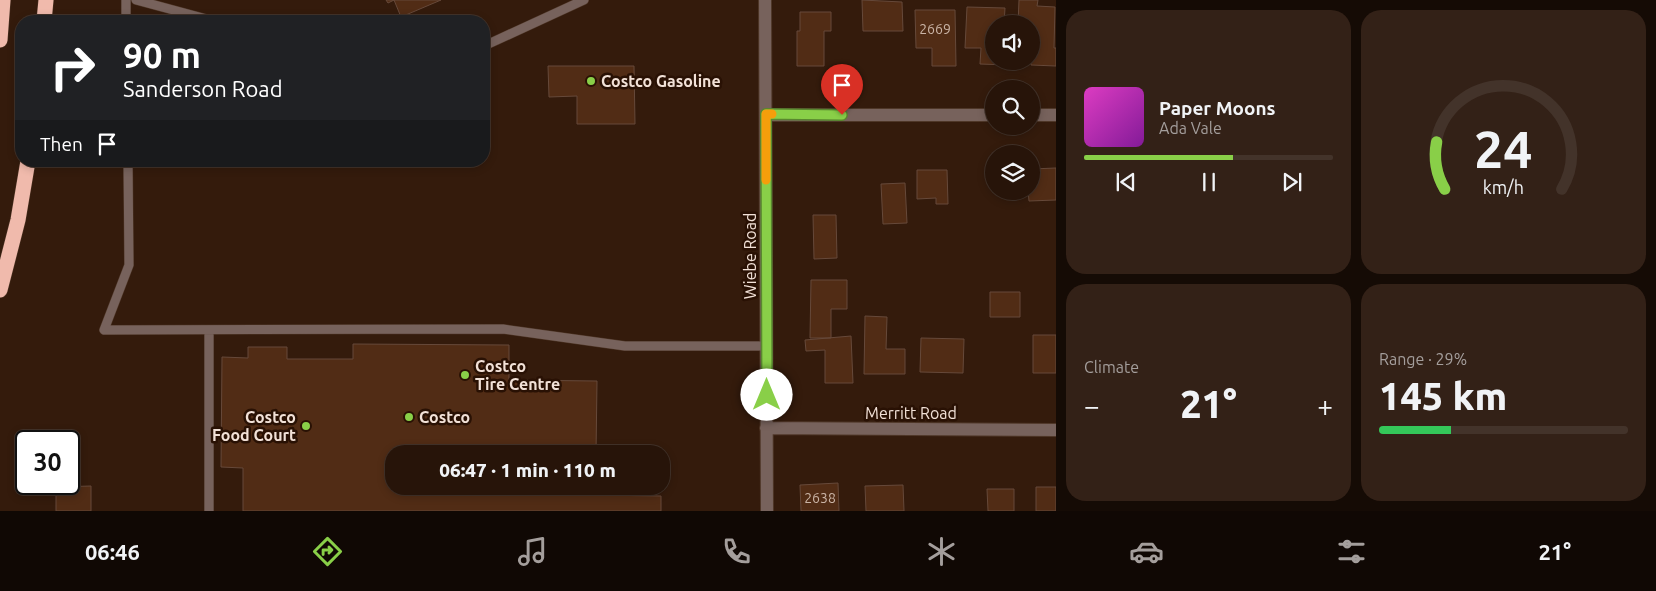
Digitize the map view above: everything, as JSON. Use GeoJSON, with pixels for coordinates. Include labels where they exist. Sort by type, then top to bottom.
{"type":"FeatureCollection","features":[{"type":"Feature","properties":{"kind":"highway"},"geometry":{"type":"LineString","coordinates":[[0,40],[3,0]]}},
{"type":"Feature","properties":{"kind":"highway"},"geometry":{"type":"LineString","coordinates":[[45,15],[46,0]]}},
{"type":"Feature","properties":{"kind":"highway"},"geometry":{"type":"LineString","coordinates":[[0,290],[18,220],[27,167]]}},
{"type":"Feature","properties":{"kind":"street","name":"Wiebe Road"},"geometry":{"type":"LineString","coordinates":[[765,0],[767,511]]}},
{"type":"Feature","properties":{"kind":"street"},"geometry":{"type":"LineString","coordinates":[[766,114],[985,115]]}},
{"type":"Feature","properties":{"kind":"street"},"geometry":{"type":"LineString","coordinates":[[1040,115],[1056,115]]}},
{"type":"Feature","properties":{"kind":"street","name":"Merritt Road"},"geometry":{"type":"LineString","coordinates":[[766,428],[1056,430]]}},
{"type":"Feature","properties":{"kind":"lane"},"geometry":{"type":"LineString","coordinates":[[126,0],[126,15]]}},
{"type":"Feature","properties":{"kind":"lane"},"geometry":{"type":"LineString","coordinates":[[136,0],[192,15]]}},
{"type":"Feature","properties":{"kind":"lane"},"geometry":{"type":"LineString","coordinates":[[490,43],[584,0]]}},
{"type":"Feature","properties":{"kind":"lane"},"geometry":{"type":"LineString","coordinates":[[128,167],[129,265],[104,330],[503,329],[625,346],[767,346]]}},
{"type":"Feature","properties":{"kind":"lane"},"geometry":{"type":"LineString","coordinates":[[209,330],[209,511]]}},
{"type":"Feature","properties":{"kind":"building"},"geometry":{"type":"Polygon","coordinates":[[[394,0],[441,0],[406,15],[400,15],[394,0]]]}},
{"type":"Feature","properties":{"kind":"building"},"geometry":{"type":"Polygon","coordinates":[[[862,0],[902,2],[903,31],[863,31],[862,0]]]}},
{"type":"Feature","properties":{"kind":"building"},"geometry":{"type":"Polygon","coordinates":[[[1019,0],[1038,0],[1037,6],[1055,7],[1054,48],[1056,48],[1056,66],[1040,65],[1040,15],[1018,15],[1019,0]]]}},
{"type":"Feature","properties":{"kind":"building"},"geometry":{"type":"Polygon","coordinates":[[[967,7],[1005,8],[1005,15],[985,15],[985,64],[980,64],[981,48],[965,48],[967,7]]]}},
{"type":"Feature","properties":{"kind":"building"},"geometry":{"type":"Polygon","coordinates":[[[915,10],[955,10],[956,66],[932,66],[932,48],[916,48],[915,10]]]}},
{"type":"Feature","properties":{"kind":"building"},"geometry":{"type":"Polygon","coordinates":[[[800,12],[831,12],[831,31],[824,31],[824,66],[797,66],[797,31],[800,31],[800,12]]]}},
{"type":"Feature","properties":{"kind":"building","name":"Costco Gasoline"},"geometry":{"type":"Polygon","coordinates":[[[548,66],[634,66],[635,124],[577,124],[577,96],[549,97],[548,66]]]}},
{"type":"Feature","properties":{"kind":"building"},"geometry":{"type":"Polygon","coordinates":[[[1056,168],[1056,200],[1029,201],[1040,200],[1040,169],[1056,168]]]}},
{"type":"Feature","properties":{"kind":"building"},"geometry":{"type":"Polygon","coordinates":[[[917,170],[947,170],[948,204],[936,204],[936,198],[917,199],[917,170]]]}},
{"type":"Feature","properties":{"kind":"building"},"geometry":{"type":"Polygon","coordinates":[[[905,183],[907,223],[883,224],[881,184],[905,183]]]}},
{"type":"Feature","properties":{"kind":"building"},"geometry":{"type":"Polygon","coordinates":[[[813,215],[836,215],[837,258],[814,259],[813,215]]]}},
{"type":"Feature","properties":{"kind":"building"},"geometry":{"type":"Polygon","coordinates":[[[811,280],[847,280],[847,309],[831,309],[831,338],[810,338],[811,280]]]}},
{"type":"Feature","properties":{"kind":"building"},"geometry":{"type":"Polygon","coordinates":[[[990,292],[1020,292],[1020,317],[990,317],[990,292]]]}},
{"type":"Feature","properties":{"kind":"building"},"geometry":{"type":"Polygon","coordinates":[[[865,316],[887,317],[886,349],[905,349],[905,374],[864,374],[865,316]]]}},
{"type":"Feature","properties":{"kind":"building"},"geometry":{"type":"Polygon","coordinates":[[[1033,335],[1056,335],[1056,373],[1033,373],[1033,335]]]}},
{"type":"Feature","properties":{"kind":"building"},"geometry":{"type":"Polygon","coordinates":[[[851,336],[853,383],[825,383],[825,350],[806,351],[805,340],[851,336]]]}},
{"type":"Feature","properties":{"kind":"building"},"geometry":{"type":"Polygon","coordinates":[[[921,338],[964,339],[963,373],[920,372],[921,338]]]}},
{"type":"Feature","properties":{"kind":"building","name":"Costco"},"geometry":{"type":"Polygon","coordinates":[[[353,344],[509,345],[509,380],[597,381],[596,445],[385,445],[385,495],[661,496],[661,511],[243,511],[243,468],[221,467],[222,357],[248,358],[248,347],[287,347],[287,359],[353,359],[353,344]]]}},
{"type":"Feature","properties":{"kind":"building"},"geometry":{"type":"Polygon","coordinates":[[[838,483],[839,511],[801,511],[800,485],[838,483]]]}},
{"type":"Feature","properties":{"kind":"building"},"geometry":{"type":"Polygon","coordinates":[[[903,485],[904,511],[866,511],[865,486],[903,485]]]}},
{"type":"Feature","properties":{"kind":"building"},"geometry":{"type":"Polygon","coordinates":[[[80,486],[91,486],[91,511],[56,511],[56,495],[80,495],[80,486]]]}},
{"type":"Feature","properties":{"kind":"building"},"geometry":{"type":"Polygon","coordinates":[[[1036,487],[1056,487],[1056,511],[1036,511],[1036,487]]]}},
{"type":"Feature","properties":{"kind":"building"},"geometry":{"type":"Polygon","coordinates":[[[987,489],[1014,489],[1014,511],[988,511],[987,489]]]}},
{"type":"Feature","properties":{"kind":"slow traffic"},"geometry":{"type":"LineString","coordinates":[[766,180],[766,114],[772,114]]}},
{"type":"Feature","properties":{"kind":"place","name":"Costco Gasoline"},"geometry":{"type":"Point","coordinates":[591,81]}},
{"type":"Feature","properties":{"kind":"place","name":"Costco Tire Centre"},"geometry":{"type":"Point","coordinates":[465,375]}},
{"type":"Feature","properties":{"kind":"place","name":"Costco"},"geometry":{"type":"Point","coordinates":[409,417]}},
{"type":"Feature","properties":{"kind":"place","name":"Costco Food Court"},"geometry":{"type":"Point","coordinates":[306,426]}},
{"type":"Feature","properties":{"kind":"route"},"geometry":{"type":"LineString","coordinates":[[767,395],[766,114],[842,115]]}}]}
